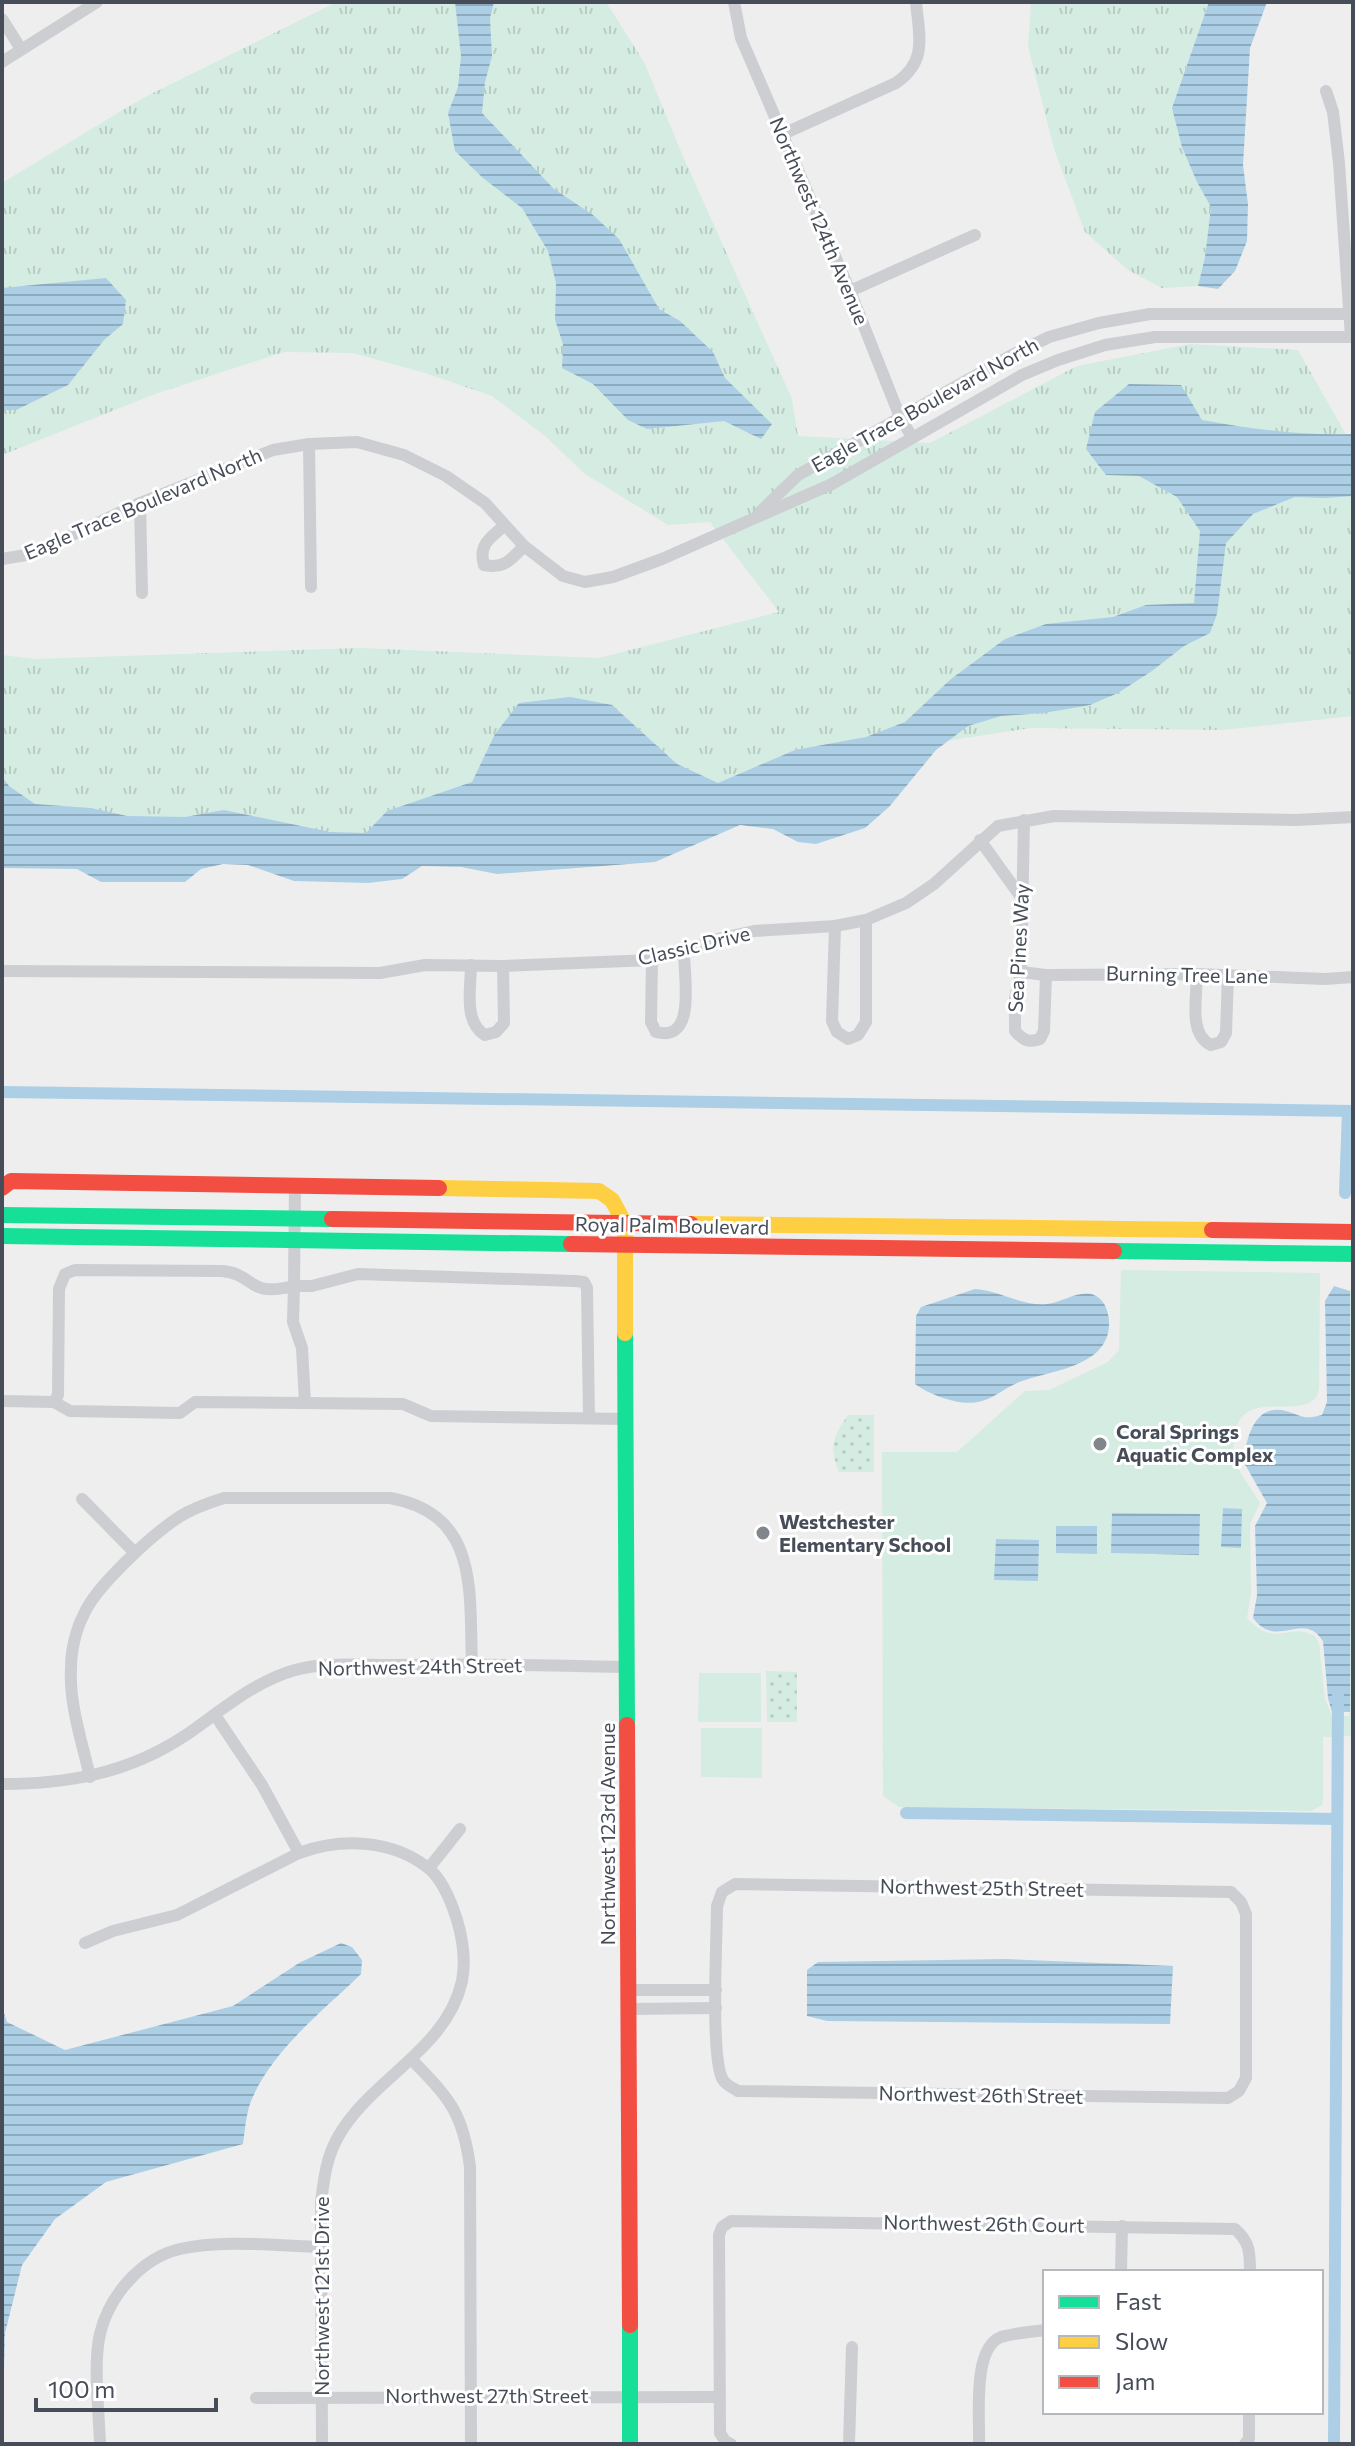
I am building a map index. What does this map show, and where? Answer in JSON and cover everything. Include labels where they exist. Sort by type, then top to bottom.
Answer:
[{"type":"street","points":[[2,62],[97,2]]},
{"type":"street","name":"Northwest 124th Avenue","points":[[734,2],[741,38],[850,291],[900,417],[912,437]]},
{"type":"street","points":[[783,134],[896,83],[911,72],[918,59],[916,2]]},
{"type":"street","points":[[2,19],[21,49]]},
{"type":"street","points":[[1326,91],[1333,112],[1339,163],[1352,337]]},
{"type":"street","points":[[1339,163],[1353,160]]},
{"type":"street","points":[[850,291],[975,235]]},
{"type":"street","name":"Eagle Trace Boulevard North","points":[[754,517],[798,475],[1049,337],[1099,323],[1150,314],[1352,314]]},
{"type":"street","name":"Eagle Trace Boulevard North","points":[[2,559],[32,554],[140,503],[273,450],[309,444],[357,442],[404,455],[446,476],[485,503],[524,546],[563,576],[585,582],[613,577],[650,563],[832,484],[1022,375],[1058,360],[1105,345],[1155,337],[1352,337]]},
{"type":"street","points":[[309,444],[311,587]]},
{"type":"street","points":[[140,503],[142,593]]},
{"type":"street","points":[[504,526],[485,542],[481,555],[484,565],[495,567],[508,564],[524,546]]},
{"type":"street","name":"Classic Drive","points":[[2,971],[380,973],[425,965],[503,966],[652,960],[717,939],[754,931],[835,926],[866,920],[906,903],[934,884],[998,826],[1024,820],[1054,816],[1296,820],[1353,817]]},
{"type":"street","name":"Sea Pines Way","points":[[1024,820],[1021,972],[1015,998],[1015,1031],[1023,1040],[1031,1042],[1040,1039],[1044,1031],[1046,975]]},
{"type":"street","points":[[980,840],[1023,900]]},
{"type":"street","points":[[835,926],[832,1021],[837,1032],[848,1039],[858,1035],[866,1022],[866,920]]},
{"type":"street","points":[[652,960],[651,1022],[656,1032],[667,1035],[678,1030],[685,1019],[684,952]]},
{"type":"street","points":[[471,965],[471,1019],[475,1029],[485,1035],[496,1032],[504,1023],[503,966]]},
{"type":"street","name":"Burning Tree Lane","points":[[1021,972],[1046,975],[1353,977]]},
{"type":"street","points":[[1197,974],[1196,1030],[1201,1041],[1211,1045],[1221,1042],[1226,1033],[1228,975]]},
{"type":"street","points":[[2,1188],[11,1181],[599,1191],[612,1197],[625,1224]]},
{"type":"street","points":[[295,1185],[293,1322],[302,1348],[305,1403]]},
{"type":"street","name":"Royal Palm Boulevard","points":[[2,1215],[1348,1232]]},
{"type":"street","name":"Northwest 123rd Avenue","points":[[625,1224],[630,2444]]},
{"type":"street","name":"Royal Palm Boulevard","points":[[2,1236],[1348,1254]]},
{"type":"street","points":[[54,1402],[58,1395],[59,1289],[61,1278],[69,1271],[222,1271],[237,1274],[267,1291],[312,1286],[358,1274],[584,1282],[588,1292],[589,1418]]},
{"type":"street","points":[[3,1401],[54,1402],[70,1411],[180,1413],[195,1402],[403,1404],[431,1416],[626,1419]]},
{"type":"street","points":[[90,1777],[72,1698],[74,1642],[84,1612],[135,1553],[178,1517],[224,1498],[390,1498],[411,1502],[440,1518],[463,1553],[469,1585],[472,1664]]},
{"type":"street","points":[[82,1499],[135,1553]]},
{"type":"street","name":"Northwest 24th Street","points":[[2,1784],[43,1784],[119,1769],[149,1757],[262,1683],[297,1669],[472,1664],[628,1667]]},
{"type":"street","points":[[215,1715],[262,1785],[299,1853]]},
{"type":"street","points":[[85,1943],[113,1931],[177,1915],[318,1846],[343,1842],[375,1844],[429,1868],[460,1829]]},
{"type":"street","name":"Northwest 121st Drive","points":[[322,2444],[321,2202],[325,2167],[339,2136],[364,2103],[411,2059],[440,2026],[454,2005],[462,1979],[464,1947],[458,1924],[451,1901],[429,1868]]},
{"type":"street","name":"Northwest 25th Street","points":[[716,1990],[717,1906],[722,1892],[735,1884],[1231,1892],[1241,1902],[1246,1914],[1246,2078],[1239,2091]]},
{"type":"street","points":[[628,1990],[716,1990],[716,2008],[628,2009]]},
{"type":"street","name":"Northwest 26th Street","points":[[716,2008],[717,2065],[724,2083],[738,2091],[1228,2098],[1239,2091]]},
{"type":"street","points":[[411,2059],[443,2091],[458,2114],[466,2138],[470,2167],[471,2444]]},
{"type":"street","name":"Northwest 26th Court","points":[[718,2397],[719,2235],[722,2227],[731,2221],[1235,2229],[1245,2238],[1250,2249],[1250,2270]]},
{"type":"street","points":[[1121,2270],[1122,2226]]},
{"type":"street","points":[[100,2444],[100,2336],[109,2307],[127,2282],[152,2262],[179,2249],[213,2245],[321,2247]]},
{"type":"street","points":[[979,2444],[981,2361],[987,2346],[1000,2338],[1043,2330]]},
{"type":"street","points":[[849,2444],[852,2347]]},
{"type":"street","points":[[718,2397],[720,2433],[728,2443]]},
{"type":"street","name":"Northwest 27th Street","points":[[256,2398],[718,2397]]},
{"type":"street","points":[[1245,2444],[1249,2439],[1249,2414]]},
{"type":"green space","points":[[337,2],[606,2],[644,62],[792,399],[798,436],[930,443],[1077,366],[1190,344],[1298,350],[1353,447],[1353,716],[1223,730],[1031,728],[919,745],[594,847],[2,844],[2,655],[35,659],[359,648],[599,658],[779,612],[710,522],[668,525],[585,474],[545,436],[492,396],[353,353],[284,352],[155,394],[2,455],[2,183],[141,99]]},
{"type":"green space","points":[[1031,2],[1209,2],[1172,108],[1197,182],[1211,207],[1198,286],[1162,288],[1128,270],[1085,232],[1054,149],[1028,46]]},
{"type":"green space","points":[[1121,1270],[1320,1273],[1319,1389],[1316,1398],[1298,1406],[1266,1407],[1246,1413],[1237,1425],[1232,1459],[1260,1503],[1250,1524],[1251,1594],[1247,1618],[1266,1632],[1297,1631],[1315,1636],[1319,1644],[1325,1699],[1332,1716],[1349,1716],[1350,1712],[1350,1291],[1353,1286],[1353,1736],[1323,1737],[1323,1800],[1322,1805],[1311,1811],[899,1807],[883,1796],[882,1452],[957,1452],[1025,1391],[1049,1390],[1108,1362],[1119,1350]]},
{"type":"green space","points":[[848,1415],[874,1415],[874,1472],[839,1472],[833,1448],[838,1430]]},
{"type":"green space","points":[[766,1671],[797,1672],[797,1722],[767,1722]]},
{"type":"green space","points":[[699,1673],[761,1673],[761,1722],[698,1722]]},
{"type":"green space","points":[[701,1728],[762,1728],[762,1778],[701,1777]]},
{"type":"water","points":[[455,2],[494,2],[490,18],[492,56],[485,82],[482,113],[554,189],[593,215],[619,239],[659,309],[680,321],[713,352],[725,378],[772,424],[761,439],[724,421],[647,429],[628,420],[593,384],[562,368],[563,344],[555,320],[556,283],[548,251],[522,208],[483,178],[455,151],[448,113],[458,87],[461,56]]},
{"type":"water","points":[[1209,2],[1267,2],[1250,48],[1243,165],[1248,204],[1247,241],[1235,271],[1218,289],[1198,286],[1211,207],[1182,147],[1172,108]]},
{"type":"water","points":[[106,278],[126,300],[123,324],[104,340],[68,385],[16,410],[2,410],[2,288]]},
{"type":"water","points":[[1129,384],[1181,385],[1202,420],[1277,431],[1353,434],[1353,496],[1295,497],[1253,514],[1226,543],[1217,614],[1210,633],[1184,646],[1118,693],[1090,705],[1001,716],[968,726],[936,750],[889,807],[865,828],[816,844],[798,842],[773,829],[740,825],[655,862],[497,874],[461,867],[422,866],[402,879],[368,883],[294,881],[248,865],[223,864],[201,869],[185,882],[101,882],[77,869],[2,868],[2,777],[9,786],[35,804],[91,808],[127,816],[185,817],[224,810],[330,832],[366,833],[387,811],[472,782],[495,734],[519,703],[570,697],[612,705],[677,764],[718,783],[795,750],[866,737],[905,722],[951,679],[1005,639],[1046,624],[1113,617],[1146,605],[1194,603],[1200,531],[1177,497],[1139,476],[1106,475],[1086,449],[1095,412]]},
{"type":"water","points":[[1334,1286],[1350,1291],[1350,1712],[1332,1712],[1323,1641],[1315,1632],[1298,1628],[1272,1631],[1253,1618],[1257,1595],[1255,1526],[1267,1503],[1243,1461],[1254,1424],[1266,1412],[1286,1411],[1307,1417],[1322,1415],[1327,1402],[1325,1301]]},
{"type":"water","points":[[975,1289],[1038,1304],[1083,1294],[1094,1295],[1106,1309],[1109,1320],[1107,1336],[1090,1358],[1076,1365],[1017,1383],[983,1401],[970,1403],[945,1399],[915,1384],[916,1316],[921,1307]]},
{"type":"water","points":[[1223,1508],[1242,1509],[1241,1548],[1221,1547]]},
{"type":"water","points":[[1112,1513],[1200,1514],[1199,1555],[1111,1553]]},
{"type":"water","points":[[1056,1526],[1097,1526],[1097,1554],[1056,1553]]},
{"type":"water","points":[[996,1539],[1039,1540],[1038,1581],[994,1580]]},
{"type":"water","points":[[341,1943],[352,1947],[362,1960],[361,1974],[285,2048],[260,2082],[251,2101],[243,2144],[106,2182],[55,2219],[22,2265],[5,2333],[2,2444],[2,2007],[7,2022],[65,2050],[233,2006],[299,1963]]},
{"type":"water","points":[[1005,1959],[1173,1966],[1170,2024],[827,2021],[807,2016],[807,1970],[818,1962]]},
{"type":"waterway","points":[[2,1092],[1353,1111]]},
{"type":"waterway","points":[[1345,1193],[1348,1111]]},
{"type":"waterway","points":[[1334,2444],[1338,1695]]},
{"type":"waterway","points":[[906,1813],[1337,1819]]},
{"type":"traffic: fast","points":[[2,1215],[332,1219]]},
{"type":"traffic: fast","points":[[2,1236],[571,1244]]},
{"type":"traffic: fast","points":[[1114,1251],[1353,1254]]},
{"type":"traffic: fast","points":[[625,1333],[627,1725]]},
{"type":"traffic: fast","points":[[630,2325],[630,2444]]},
{"type":"traffic: slow","points":[[439,1188],[599,1191],[612,1200],[625,1224],[625,1333]]},
{"type":"traffic: slow","points":[[691,1224],[1212,1230]]},
{"type":"traffic: jam","points":[[2,1188],[11,1181],[439,1188]]},
{"type":"traffic: jam","points":[[332,1219],[691,1224]]},
{"type":"traffic: jam","points":[[1212,1230],[1353,1232]]},
{"type":"traffic: jam","points":[[571,1244],[1114,1251]]},
{"type":"traffic: jam","points":[[627,1725],[630,2325]]},
{"type":"place","name":"Coral Springs Aquatic Complex","points":[[1100,1444]]},
{"type":"place","name":"Westchester Elementary School","points":[[763,1533]]}]
